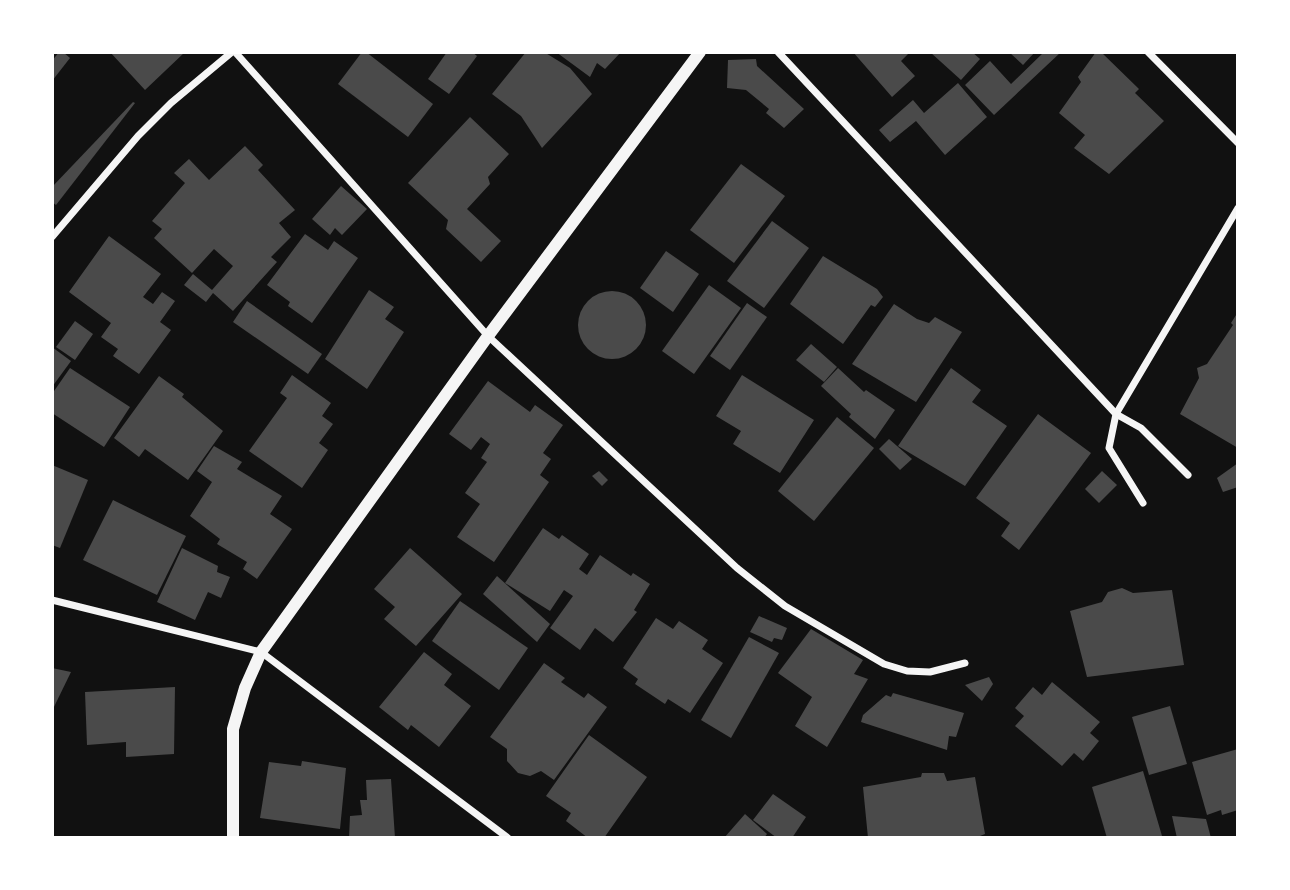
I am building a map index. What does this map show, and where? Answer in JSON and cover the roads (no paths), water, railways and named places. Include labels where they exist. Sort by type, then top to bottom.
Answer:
[{"type":"street","points":[[52,237],[138,136],[171,103],[233,52],[488,337],[737,568],[785,606],[884,664],[906,671],[930,673],[965,663]]},
{"type":"street","points":[[233,838],[233,729],[245,688],[261,652],[488,337],[700,52]]},
{"type":"street","points":[[778,52],[1116,414],[1141,428],[1188,475]]},
{"type":"street","points":[[1148,52],[1237,143]]},
{"type":"street","points":[[1143,503],[1109,448],[1116,414],[1237,208]]},
{"type":"street","points":[[52,600],[261,652],[508,838]]}]
